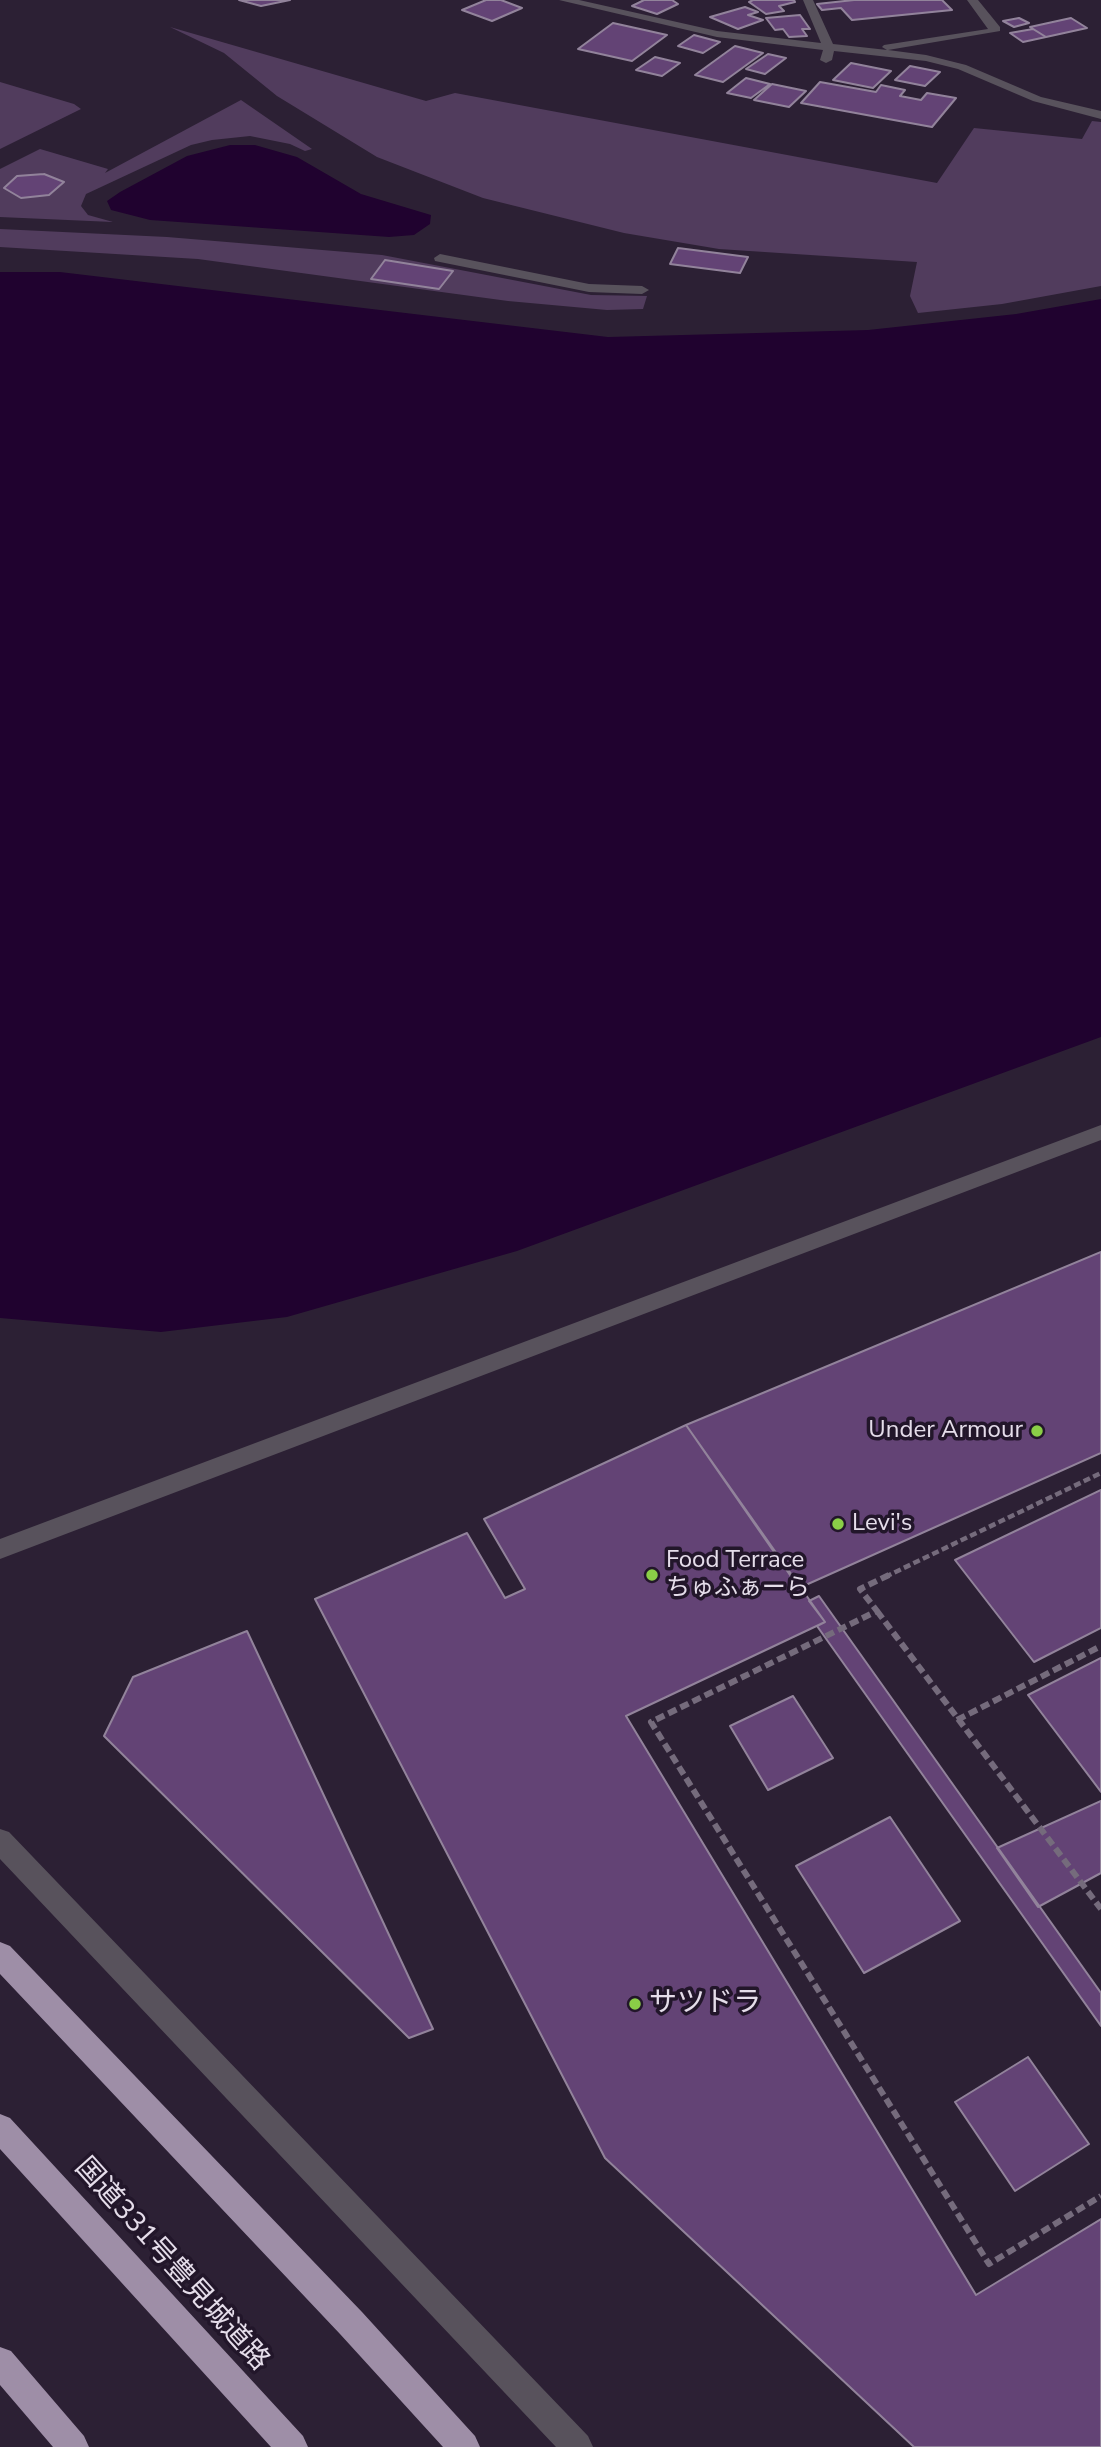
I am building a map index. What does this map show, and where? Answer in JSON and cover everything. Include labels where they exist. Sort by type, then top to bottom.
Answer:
[{"type":"highway","points":[[0,1955],[351,2323],[464,2447]]},
{"type":"highway","name":"国道331号豊見城道路","points":[[0,2128],[292,2447]]},
{"type":"highway","points":[[0,2362],[73,2447]]},
{"type":"street","points":[[564,0],[717,34],[926,58],[962,67],[1037,99],[1101,115]]},
{"type":"street","points":[[597,9],[615,0]]},
{"type":"street","points":[[808,0],[829,48],[825,62]]},
{"type":"street","points":[[866,51],[991,32],[996,29],[972,0]]},
{"type":"street","points":[[440,258],[589,288],[642,290]]},
{"type":"street","points":[[0,1549],[1101,1132]]},
{"type":"street","points":[[0,1841],[577,2447]]},
{"type":"path","points":[[1101,1473],[860,1590],[1101,1909]]},
{"type":"path","points":[[877,1611],[651,1721],[989,2264],[1101,2196]]},
{"type":"path","points":[[957,1720],[1101,1646]]},
{"type":"shaded area","points":[[170,27],[426,101],[455,93],[937,183],[974,128],[1082,139],[1092,121],[1101,122],[1101,286],[1002,304],[918,313],[910,296],[917,262],[719,249],[624,233],[483,198],[377,157],[277,96],[224,53]]},
{"type":"shaded area","points":[[0,82],[74,104],[81,109],[0,149]]},
{"type":"shaded area","points":[[241,100],[312,149],[305,151],[290,144],[250,136],[212,140],[191,145],[86,194],[81,206],[88,215],[113,222],[0,217],[0,169],[40,149],[108,169],[105,173]]},
{"type":"shaded area","points":[[230,145],[255,145],[297,157],[361,194],[431,215],[430,224],[414,235],[389,237],[150,220],[111,210],[107,201],[120,192],[187,156]]},
{"type":"shaded area","points":[[0,229],[167,237],[382,255],[591,295],[647,296],[643,309],[607,310],[508,301],[198,259],[0,247]]},
{"type":"shaded area","points":[[0,272],[60,272],[608,337],[868,330],[1016,314],[1101,299],[1101,1037],[517,1251],[287,1317],[161,1332],[0,1318]]},
{"type":"building","points":[[239,0],[290,0],[261,6]]},
{"type":"building","points":[[486,0],[501,0],[522,8],[492,21],[462,10]]},
{"type":"building","points":[[644,0],[672,0],[678,4],[657,14],[632,6]]},
{"type":"building","points":[[854,0],[942,0],[952,10],[852,20],[841,8],[822,10],[817,4]]},
{"type":"building","points":[[749,2],[795,2],[779,6],[784,11],[766,14]]},
{"type":"building","points":[[745,7],[758,12],[748,15],[763,20],[738,29],[710,17]]},
{"type":"building","points":[[800,15],[810,29],[802,29],[807,36],[789,37],[783,29],[775,30],[766,18]]},
{"type":"building","points":[[1019,18],[1029,23],[1014,27],[1003,21]]},
{"type":"building","points":[[1071,18],[1087,28],[1046,37],[1030,27]]},
{"type":"building","points":[[613,23],[667,35],[632,61],[578,49]]},
{"type":"building","points":[[1033,29],[1046,37],[1023,42],[1010,33]]},
{"type":"building","points":[[694,35],[720,42],[703,53],[678,46]]},
{"type":"building","points":[[735,46],[763,53],[723,82],[695,75]]},
{"type":"building","points":[[768,54],[786,58],[765,74],[746,69]]},
{"type":"building","points":[[655,57],[680,63],[662,76],[636,70]]},
{"type":"building","points":[[851,63],[891,71],[873,88],[833,80]]},
{"type":"building","points":[[910,66],[940,72],[925,86],[895,80]]},
{"type":"building","points":[[746,78],[770,84],[751,98],[727,93]]},
{"type":"building","points":[[820,82],[876,92],[881,85],[905,90],[900,96],[921,100],[927,93],[956,98],[932,127],[801,103]]},
{"type":"building","points":[[772,84],[806,91],[789,107],[754,100]]},
{"type":"building","points":[[44,174],[64,182],[49,195],[21,198],[4,188],[17,176]]},
{"type":"building","points":[[678,248],[748,257],[740,273],[670,264]]},
{"type":"building","points":[[385,260],[453,271],[439,289],[371,279]]},
{"type":"building","points":[[1101,1252],[1101,1453],[799,1588],[686,1425]]},
{"type":"building","points":[[686,1425],[825,1622],[626,1716],[976,2295],[1101,2219],[1101,2447],[914,2447],[605,2158],[315,1599],[467,1533],[505,1598],[525,1589],[484,1519]]},
{"type":"building","points":[[1101,1490],[1101,1628],[1034,1662],[955,1560]]},
{"type":"building","points":[[819,1596],[1101,1993],[1101,2026],[817,1626],[825,1622],[809,1601]]},
{"type":"building","points":[[247,1631],[433,2029],[409,2038],[104,1736],[133,1677]]},
{"type":"building","points":[[1101,1658],[1101,1792],[1028,1695]]},
{"type":"building","points":[[793,1696],[833,1758],[768,1790],[730,1726]]},
{"type":"building","points":[[1101,1801],[1101,1873],[1038,1907],[997,1848]]},
{"type":"building","points":[[890,1817],[960,1921],[864,1973],[796,1866]]},
{"type":"building","points":[[1028,2057],[1089,2144],[1015,2191],[955,2102]]},
{"type":"place","name":"Under Armour","points":[[1037,1431]]},
{"type":"place","name":"Levi's","points":[[838,1524]]},
{"type":"place","name":"Food Terrace ちゅふぁーら","points":[[652,1575]]},
{"type":"place","name":"サツドラ","points":[[635,2004]]}]
